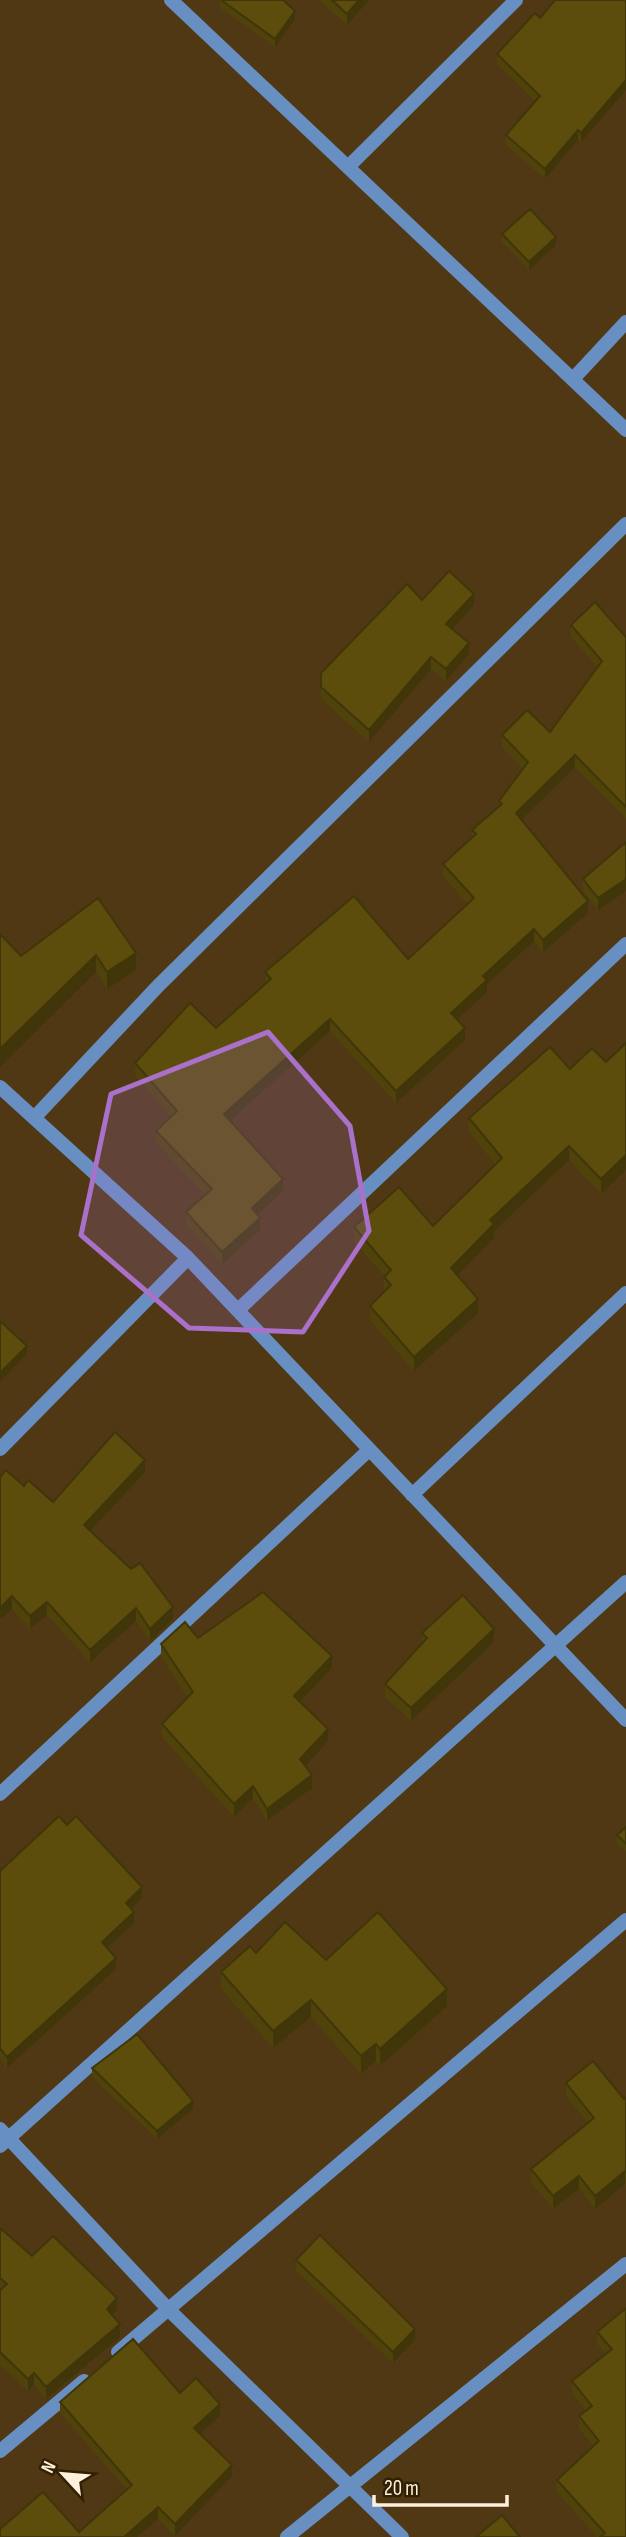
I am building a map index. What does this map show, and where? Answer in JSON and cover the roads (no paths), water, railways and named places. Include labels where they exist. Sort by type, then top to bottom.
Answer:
[{"type":"street","points":[[171,0],[626,430]]},
{"type":"street","points":[[348,167],[516,0]]},
{"type":"street","points":[[573,379],[626,322]]},
{"type":"street","points":[[34,1118],[168,976],[626,524]]},
{"type":"street","points":[[238,1310],[626,944]]},
{"type":"street","points":[[0,1087],[188,1258],[626,1720]]},
{"type":"street","points":[[0,1449],[188,1258]]},
{"type":"street","points":[[412,1495],[626,1293]]},
{"type":"street","points":[[0,1794],[369,1450]]},
{"type":"street","points":[[402,2537],[169,2310],[3,2138],[626,1582]]},
{"type":"street","points":[[0,2451],[626,1920]]},
{"type":"street","points":[[286,2537],[626,2264]]}]
